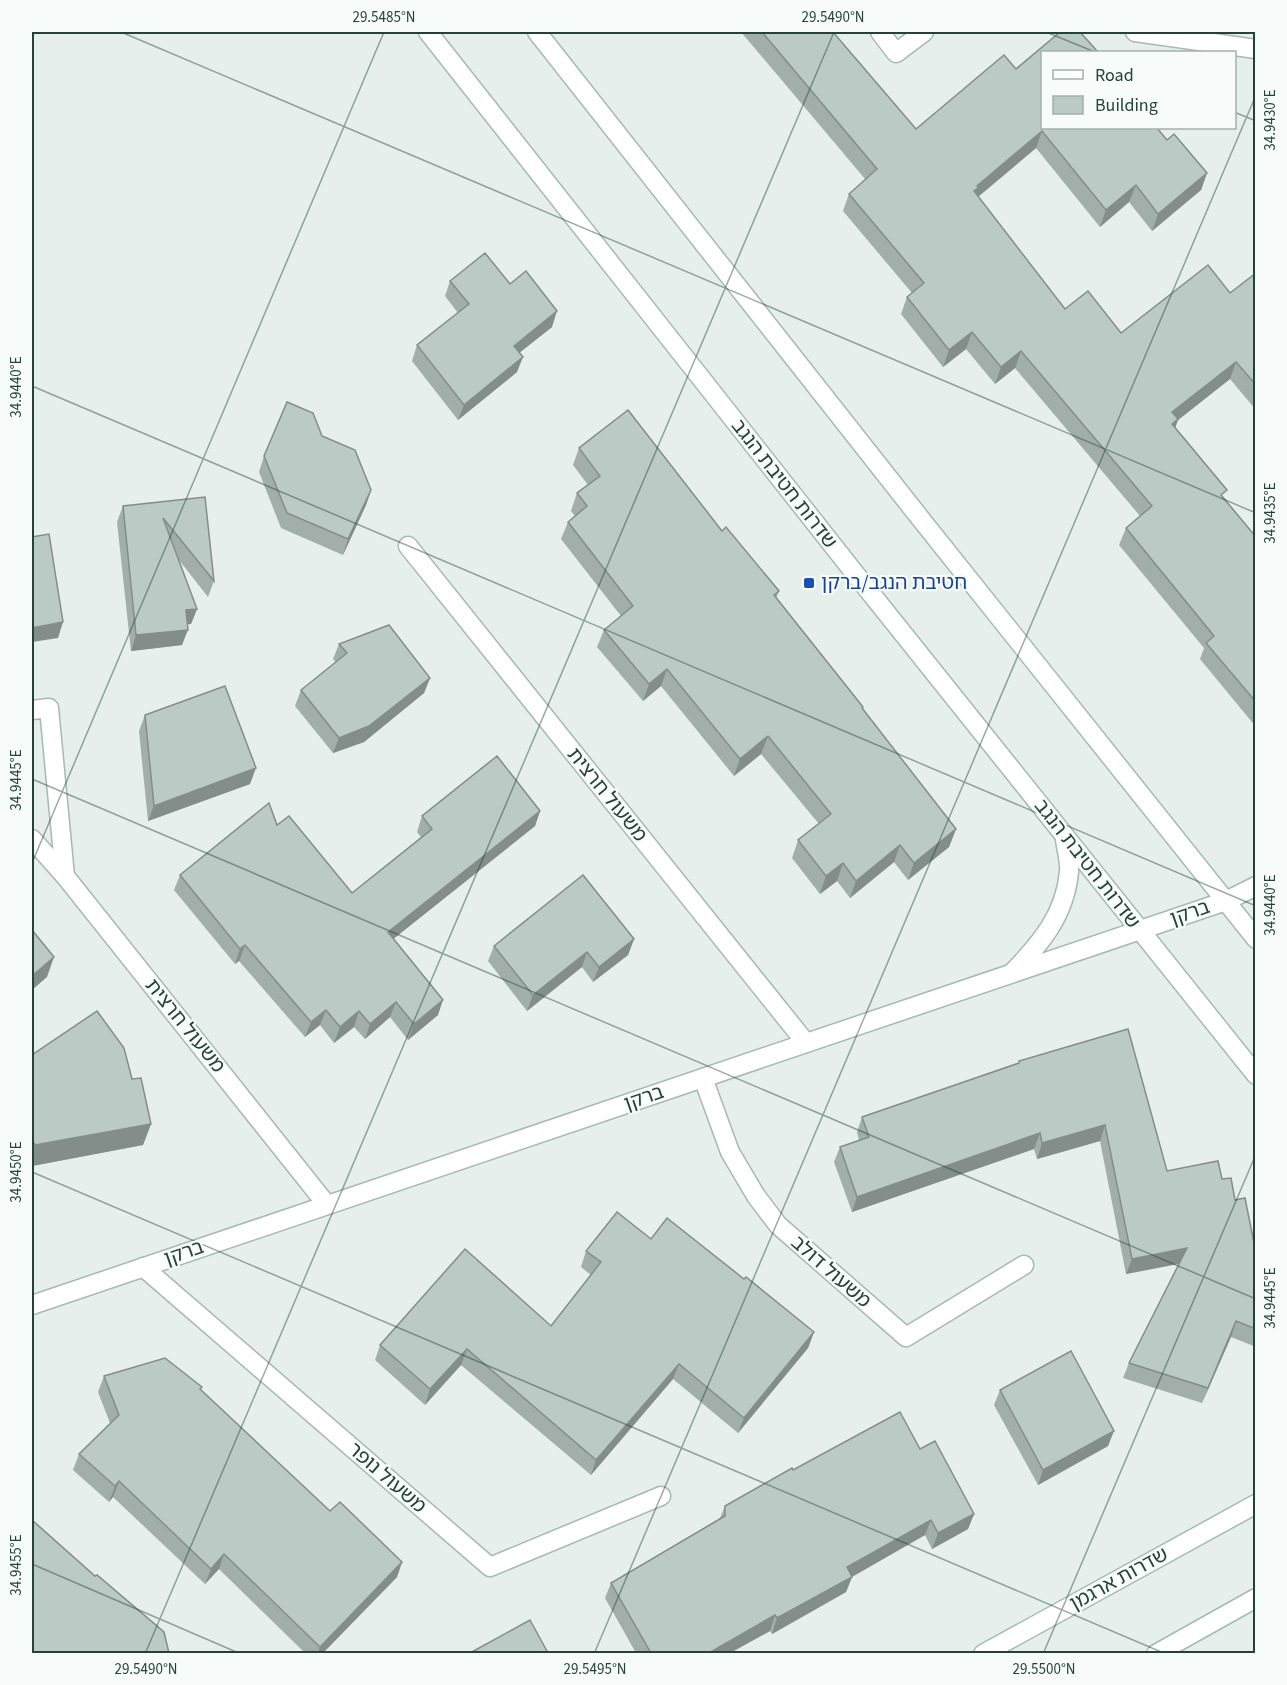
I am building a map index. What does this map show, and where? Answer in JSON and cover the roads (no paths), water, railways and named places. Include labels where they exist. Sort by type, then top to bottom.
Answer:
[{"type":"street","name":"שדרות חטיבת הנגב","points":[[428,32],[1256,1075]]},
{"type":"street","points":[[537,32],[891,482],[1256,939]]},
{"type":"street","points":[[880,32],[896,53],[924,32]]},
{"type":"street","points":[[1135,32],[1256,49]]},
{"type":"street","name":"משעול חרצית","points":[[408,546],[806,1043]]},
{"type":"street","points":[[32,710],[49,708],[66,876]]},
{"type":"street","points":[[1012,973],[1052,927],[1065,895],[1069,869],[1065,837]]},
{"type":"street","name":"משעול חרצית","points":[[32,839],[66,876],[327,1205]]},
{"type":"street","name":"ברקן","points":[[32,1305],[1226,901],[1256,886]]},
{"type":"street","name":"משעול דולב","points":[[703,1078],[730,1152],[756,1196],[778,1225],[906,1337],[1024,1265]]},
{"type":"street","name":"משעול נופר","points":[[143,1267],[490,1567],[661,1496]]},
{"type":"street","name":"שדרות ארגמן","points":[[983,1653],[1256,1504]]},
{"type":"street","points":[[1156,1653],[1256,1598]]},
{"type":"place","name":"חטיבת הנגב/ברקן","points":[[809,583]]}]
